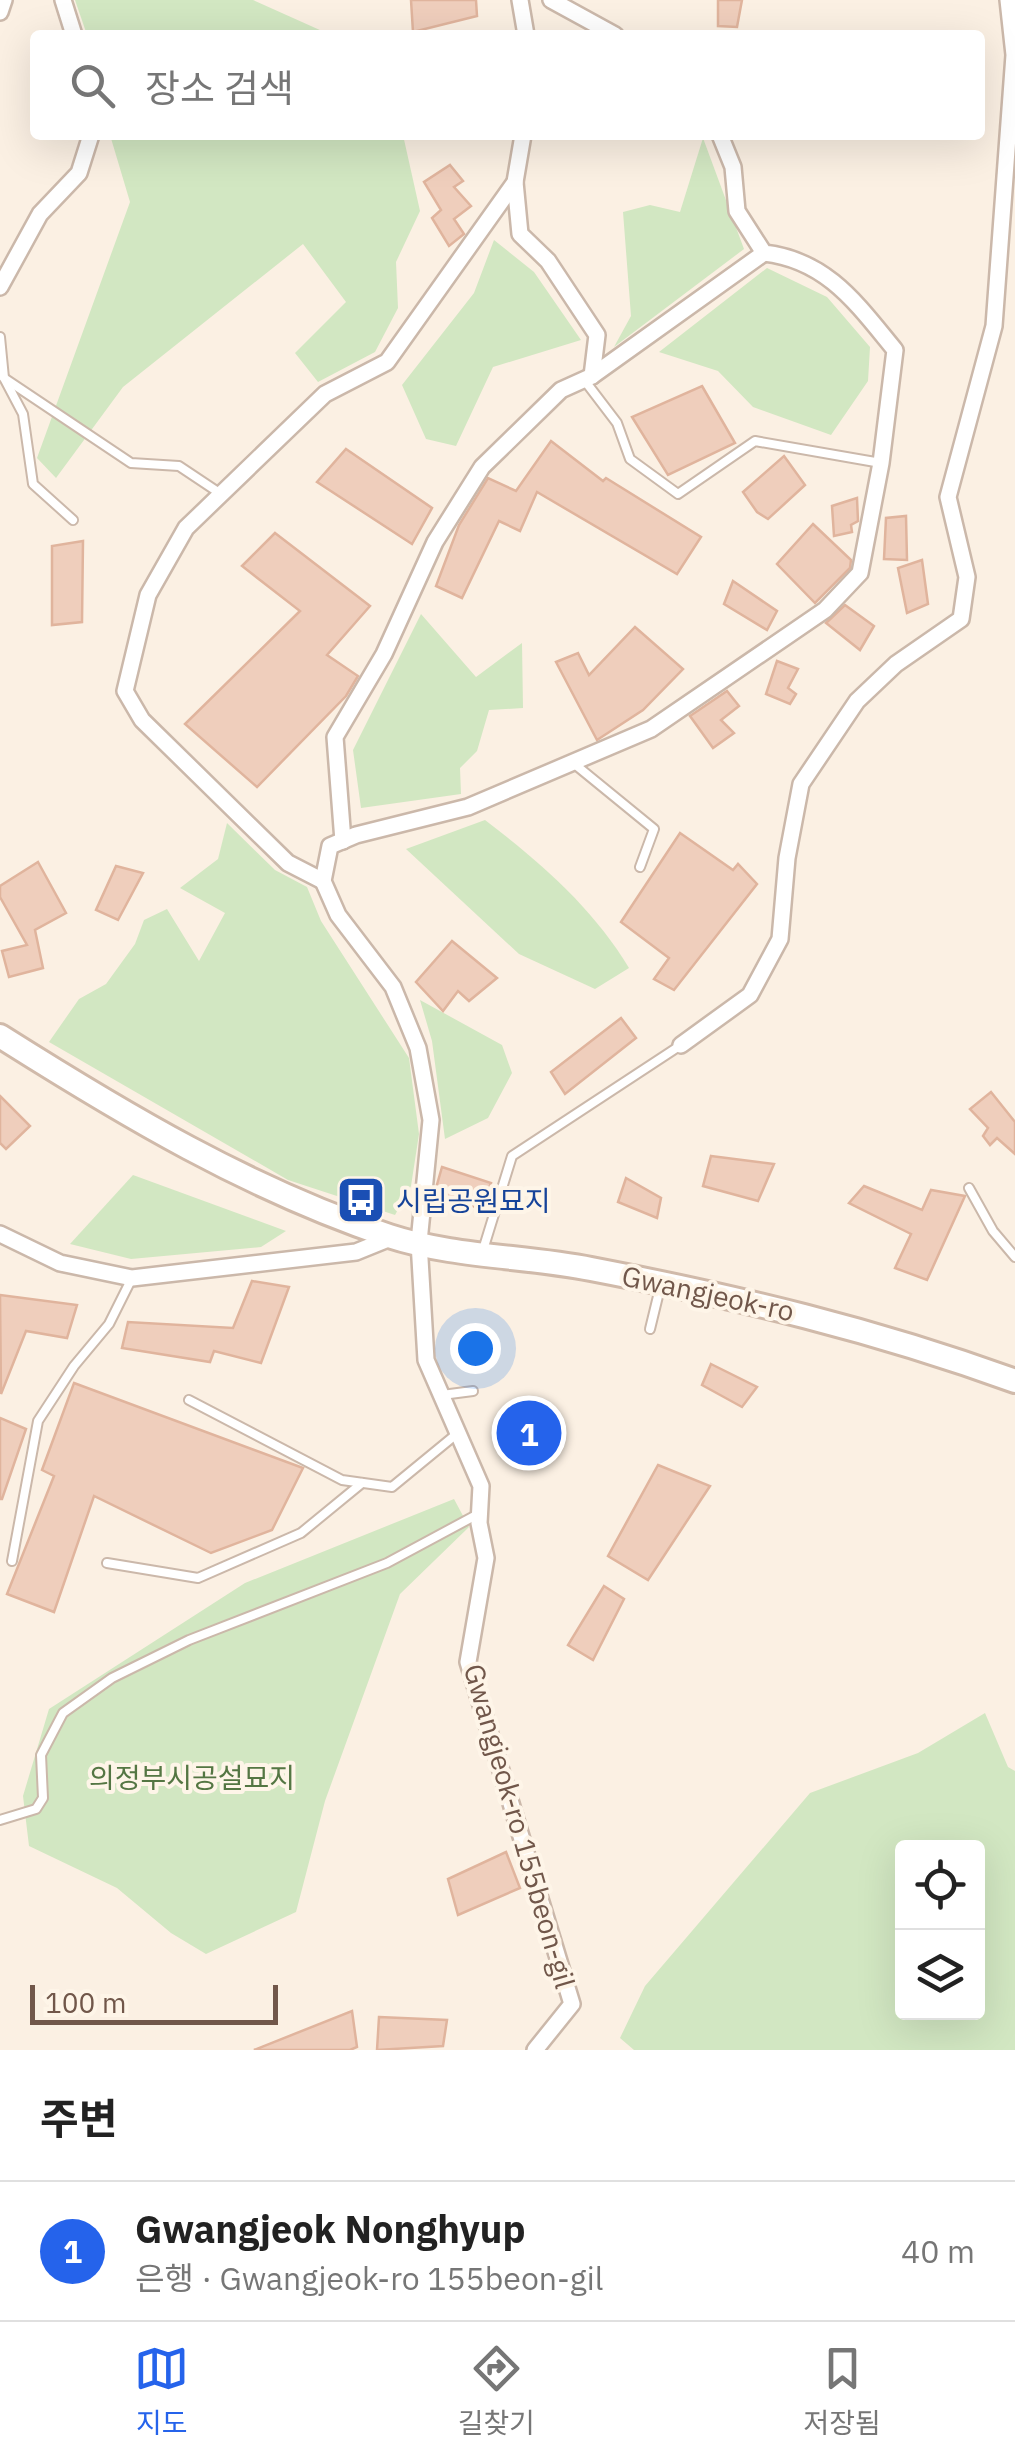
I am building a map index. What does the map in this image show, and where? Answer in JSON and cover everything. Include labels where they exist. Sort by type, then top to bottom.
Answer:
[{"type":"main road","name":"Gwangjeok-ro","points":[[0,1036],[120,1112],[221,1168],[392,1237],[662,1283],[831,1320],[1015,1381]]},
{"type":"street","points":[[0,12],[4,0]]},
{"type":"street","points":[[63,0],[72,30]]},
{"type":"street","points":[[520,0],[525,30]]},
{"type":"street","points":[[551,0],[606,30]]},
{"type":"street","points":[[681,1045],[750,994],[780,939],[787,858],[801,784],[857,702],[896,664],[961,619],[967,577],[948,498],[994,326],[1014,55],[1008,0]]},
{"type":"street","points":[[0,287],[40,214],[79,173],[89,140]]},
{"type":"street","points":[[520,234],[515,182],[521,140]]},
{"type":"street","points":[[722,140],[732,167],[737,211],[764,252]]},
{"type":"street","points":[[343,841],[334,737],[384,654],[435,542],[482,467],[561,390],[589,379],[764,252],[794,256],[846,290],[895,350],[882,463],[860,573],[825,610],[651,729],[468,807],[330,846],[323,880],[288,862],[142,720],[125,691],[148,595],[186,528],[325,394],[387,362],[515,182]]},
{"type":"street","points":[[491,216],[520,234],[548,261],[597,335],[589,379]]},
{"type":"street","points":[[997,295],[1015,294]]},
{"type":"street","name":"Gwangjeok-ro 155beon-gil","points":[[323,880],[338,915],[393,987],[418,1048],[431,1120],[418,1242],[426,1360],[481,1486],[486,1558],[468,1662],[572,2004],[535,2050]]},
{"type":"street","points":[[0,1234],[60,1263],[132,1278],[356,1252],[392,1237]]},
{"type":"lane","points":[[0,337],[4,378],[22,414],[33,484],[73,520]]},
{"type":"lane","points":[[4,378],[131,463],[180,466],[221,494]]},
{"type":"lane","points":[[589,379],[618,423],[630,458],[678,494],[755,441],[882,463]]},
{"type":"lane","points":[[572,762],[654,829],[640,866]]},
{"type":"lane","points":[[482,1252],[512,1156],[681,1045]]},
{"type":"lane","points":[[969,1188],[993,1231],[1015,1257]]},
{"type":"lane","points":[[12,1561],[38,1421],[74,1366],[109,1324],[132,1278]]},
{"type":"lane","points":[[650,1329],[662,1283]]},
{"type":"lane","points":[[442,1395],[474,1391]]},
{"type":"lane","points":[[188,1400],[342,1480],[392,1487],[459,1432]]},
{"type":"lane","points":[[107,1563],[198,1578],[301,1533],[362,1483]]},
{"type":"lane","points":[[0,1820],[36,1809],[43,1798],[41,1755],[63,1713],[112,1678],[189,1640],[388,1563],[480,1512]]},
{"type":"green space","points":[[75,0],[253,0],[320,30],[85,30]]},
{"type":"green space","points":[[111,140],[404,140],[420,211],[396,262],[398,308],[375,352],[318,382],[295,353],[346,302],[303,244],[123,387],[56,478],[37,458],[130,202]]},
{"type":"green space","points":[[704,140],[744,249],[614,347],[631,316],[623,212],[650,205],[680,212]]},
{"type":"green space","points":[[494,240],[534,272],[581,340],[493,367],[456,446],[426,439],[402,385],[474,293]]},
{"type":"green space","points":[[767,268],[827,297],[870,347],[868,381],[831,435],[753,407],[718,371],[659,352]]},
{"type":"green space","points":[[421,614],[476,677],[522,643],[523,708],[489,710],[477,751],[460,768],[461,794],[361,808],[353,750]]},
{"type":"green space","points":[[485,820],[564,887],[599,925],[629,968],[595,989],[519,954],[406,849]]},
{"type":"green space","points":[[227,823],[275,870],[307,887],[321,921],[409,1058],[419,1134],[411,1186],[395,1215],[288,1180],[49,1042],[79,999],[106,984],[135,944],[144,920],[167,909],[199,961],[225,913],[180,888],[218,859]]},
{"type":"green space","points":[[420,1000],[502,1045],[512,1073],[488,1118],[445,1139],[432,1041]]},
{"type":"green space","points":[[133,1175],[286,1231],[261,1247],[131,1259],[70,1244]]},
{"type":"green space","name":"의정부시공설묘지","points":[[454,1499],[469,1527],[400,1594],[325,1801],[296,1912],[206,1954],[171,1933],[117,1888],[29,1846],[23,1796],[49,1709],[245,1583]]},
{"type":"green space","points":[[985,1713],[1008,1767],[1015,1771],[1015,2050],[634,2050],[620,2038],[645,1986],[810,1793],[918,1753]]},
{"type":"building","points":[[411,0],[476,0],[477,16],[413,30]]},
{"type":"building","points":[[718,0],[742,0],[737,27],[718,26]]},
{"type":"building","points":[[450,165],[463,181],[454,187],[471,206],[454,219],[464,234],[449,246],[432,218],[441,210],[424,182]]},
{"type":"building","points":[[702,386],[735,443],[668,475],[632,417]]},
{"type":"building","points":[[551,441],[603,481],[606,478],[701,537],[677,574],[537,492],[520,531],[499,521],[462,598],[436,586],[459,525],[488,478],[516,491]]},
{"type":"building","points":[[346,449],[432,508],[412,544],[317,482]]},
{"type":"building","points":[[784,456],[805,485],[768,519],[757,512],[743,492]]},
{"type":"building","points":[[857,498],[858,521],[851,525],[852,532],[834,536],[832,506]]},
{"type":"building","points":[[906,516],[907,560],[884,559],[886,518]]},
{"type":"building","points":[[813,524],[851,560],[850,568],[815,603],[777,564]]},
{"type":"building","points":[[275,533],[370,606],[327,655],[358,676],[346,696],[257,787],[185,724],[300,611],[242,566]]},
{"type":"building","points":[[83,541],[82,622],[52,625],[52,546]]},
{"type":"building","points":[[922,560],[928,604],[907,613],[898,568]]},
{"type":"building","points":[[733,581],[777,611],[767,630],[724,604]]},
{"type":"building","points":[[845,605],[874,626],[860,650],[826,623]]},
{"type":"building","points":[[635,627],[683,669],[643,710],[597,740],[556,662],[578,653],[589,675]]},
{"type":"building","points":[[777,661],[798,669],[788,688],[796,694],[790,704],[766,694]]},
{"type":"building","points":[[727,691],[739,706],[721,720],[734,733],[713,748],[690,716]]},
{"type":"building","points":[[680,833],[733,870],[738,864],[757,884],[674,990],[654,979],[669,958],[621,922]]},
{"type":"building","points":[[38,862],[66,913],[35,930],[43,968],[9,977],[2,951],[27,945],[0,897],[0,886]]},
{"type":"building","points":[[116,866],[143,873],[118,920],[96,910]]},
{"type":"building","points":[[452,941],[497,978],[469,1001],[458,991],[443,1011],[416,982]]},
{"type":"building","points":[[621,1018],[636,1038],[565,1094],[551,1072]]},
{"type":"building","points":[[991,1092],[1015,1122],[1015,1154],[997,1138],[990,1145],[983,1136],[988,1128],[970,1109]]},
{"type":"building","points":[[0,1096],[30,1126],[6,1149],[0,1143]]},
{"type":"building","points":[[711,1156],[774,1164],[758,1201],[703,1186]]},
{"type":"building","points":[[442,1167],[491,1183],[482,1209],[442,1197],[436,1188]]},
{"type":"building","points":[[626,1178],[661,1198],[657,1218],[618,1202]]},
{"type":"building","points":[[864,1186],[922,1210],[931,1190],[965,1196],[927,1280],[895,1268],[911,1234],[849,1203]]},
{"type":"building","points":[[252,1281],[289,1287],[261,1363],[214,1351],[210,1362],[122,1348],[128,1322],[233,1328]]},
{"type":"building","points":[[0,1295],[77,1305],[67,1338],[26,1331],[1,1394]]},
{"type":"building","points":[[711,1364],[757,1387],[742,1407],[702,1385]]},
{"type":"building","points":[[74,1383],[303,1468],[272,1530],[211,1553],[94,1496],[54,1612],[7,1594],[54,1476],[42,1470]]},
{"type":"building","points":[[0,1418],[26,1429],[2,1499],[0,1499]]},
{"type":"building","points":[[658,1465],[710,1486],[648,1580],[608,1556]]},
{"type":"building","points":[[604,1586],[624,1599],[593,1660],[568,1645]]},
{"type":"building","points":[[506,1852],[520,1888],[458,1915],[448,1879]]},
{"type":"building","points":[[352,2011],[357,2047],[350,2050],[254,2050]]},
{"type":"building","points":[[379,2017],[447,2020],[443,2046],[377,2050]]},
{"type":"place","name":"시립공원묘지","points":[[361,1200]]},
{"type":"place","name":"Gwangjeok Nonghyup","points":[[529,1433]]}]
